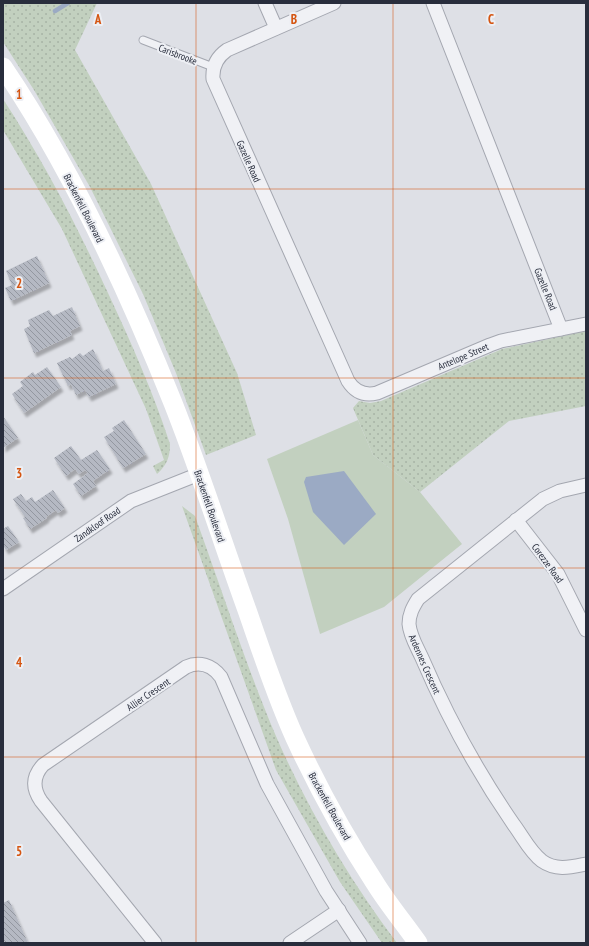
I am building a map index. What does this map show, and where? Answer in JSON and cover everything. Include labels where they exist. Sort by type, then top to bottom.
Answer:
[{"type":"street","points":[[265,3],[276,28]]},
{"type":"street","points":[[214,67],[221,54],[227,50],[334,3]]},
{"type":"street","name":"Gazelle Road","points":[[433,3],[561,329]]},
{"type":"street","name":"Brackenfell Boulevard","points":[[3,67],[20,92],[48,141],[101,240],[142,328],[173,403],[199,474],[261,653],[295,737],[314,778],[376,885],[418,943]]},
{"type":"street","name":"Gazelle Road","points":[[214,67],[214,84],[348,381]]},
{"type":"street","name":"Antelope Street","points":[[348,381],[353,389],[359,392],[371,394],[378,393],[501,341],[586,324]]},
{"type":"street","name":"Zandkloof Road","points":[[3,589],[131,501],[199,474]]},
{"type":"street","name":"Ardennes Crescent","points":[[586,485],[560,491],[551,495],[539,502],[516,520],[418,599],[410,613],[409,624],[410,631],[434,686],[484,780],[530,847],[543,861],[555,867],[586,864]]},
{"type":"street","name":"Corezze Road","points":[[516,520],[558,574],[586,630]]},
{"type":"street","name":"Allier Crescent","points":[[155,943],[41,801],[34,788],[36,775],[43,765],[191,665],[202,664],[218,672],[221,677],[267,784],[326,890],[360,943]]},
{"type":"street","points":[[290,943],[339,910]]},
{"type":"lane","name":"Carisbrooke","points":[[143,40],[214,67]]},
{"type":"green space","points":[[3,3],[97,3],[75,50],[151,184],[237,373],[256,435],[206,455],[176,373],[143,294],[90,187],[34,90],[3,42]]},
{"type":"green space","points":[[3,99],[46,170],[72,218],[141,367],[170,444],[167,460],[157,474],[153,466],[164,460],[146,409],[62,229],[3,130]]},
{"type":"green space","points":[[586,331],[586,406],[509,421],[420,492],[373,455],[353,408],[359,401],[370,403],[381,401],[502,349]]},
{"type":"green space","points":[[358,420],[373,455],[420,492],[462,544],[384,607],[320,634],[288,519],[267,459]]},
{"type":"green space","points":[[182,506],[195,516],[264,707],[306,800],[358,888],[397,943],[382,943],[340,882],[276,770]]},
{"type":"water","points":[[344,471],[376,514],[344,545],[313,512],[304,482],[306,477]]},
{"type":"building","points":[[37,256],[49,283],[11,301],[5,288],[12,285],[6,271]]},
{"type":"building","points":[[72,307],[80,326],[70,331],[72,335],[34,353],[24,329],[30,326],[28,320],[49,310],[53,316]]},
{"type":"building","points":[[93,349],[103,371],[109,368],[116,384],[89,397],[85,390],[76,395],[71,384],[68,386],[57,363],[70,357],[72,359],[80,353],[83,356]]},
{"type":"building","points":[[47,367],[61,387],[24,413],[12,394],[23,386],[20,382],[33,372],[35,375]]},
{"type":"building","points":[[3,416],[18,438],[3,448]]},
{"type":"building","points":[[124,420],[146,454],[123,468],[104,437],[114,431],[112,428]]},
{"type":"building","points":[[71,446],[81,460],[97,450],[110,469],[93,481],[96,486],[81,496],[73,484],[88,473],[85,470],[79,474],[75,469],[66,476],[54,458]]},
{"type":"building","points":[[53,490],[65,508],[58,513],[56,510],[30,529],[23,518],[25,517],[13,499],[21,494],[26,501],[32,497],[35,502]]},
{"type":"building","points":[[8,526],[19,542],[6,550],[3,545],[3,529]]},
{"type":"building","points":[[9,900],[28,943],[3,943],[3,903]]},
{"type":"waterway","points":[[55,11],[68,3]]}]
